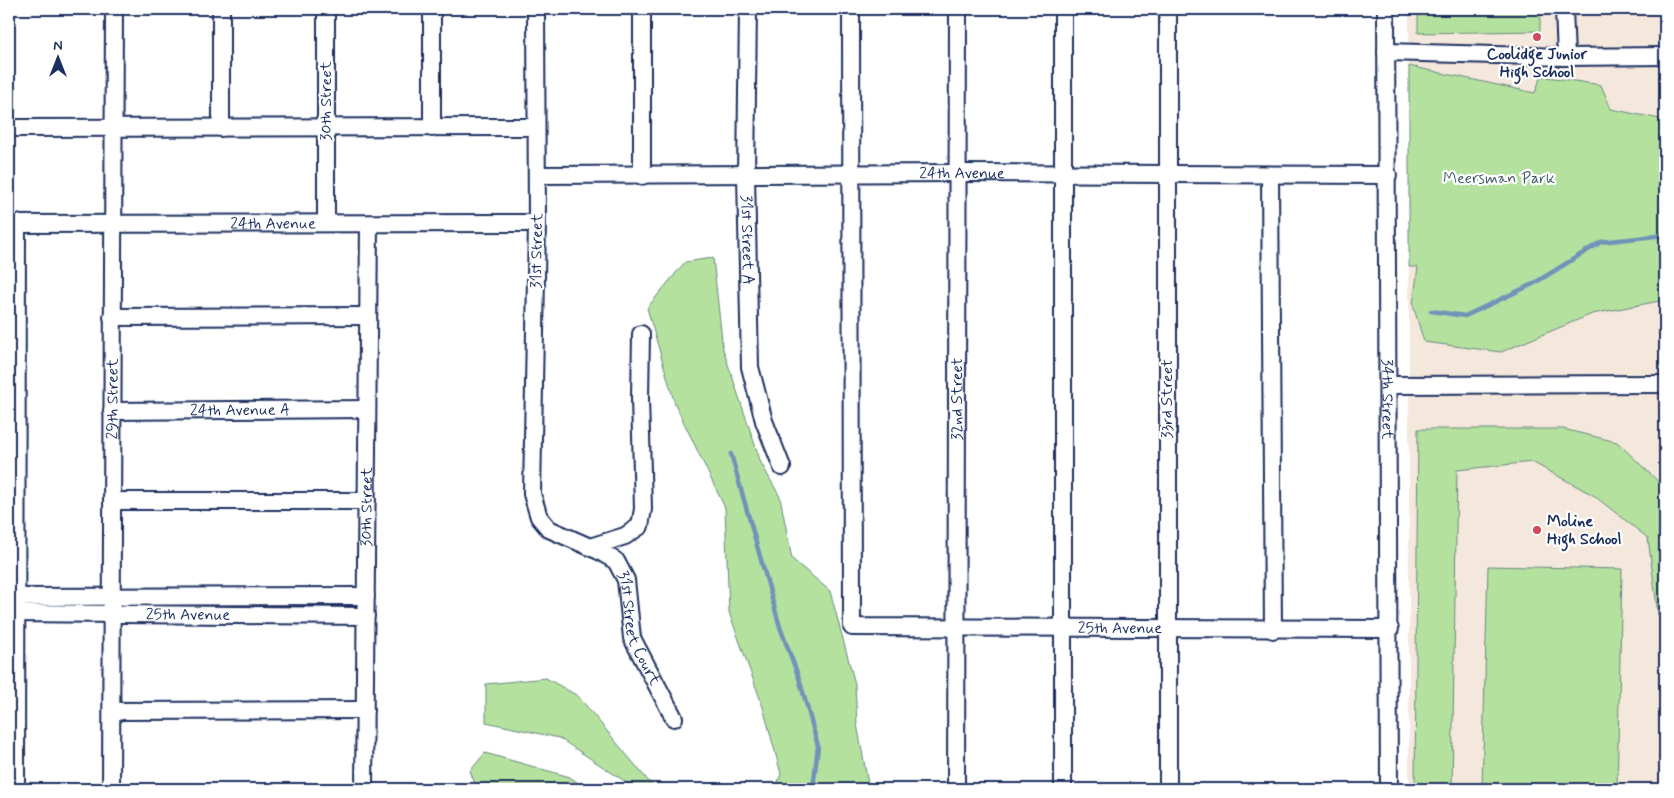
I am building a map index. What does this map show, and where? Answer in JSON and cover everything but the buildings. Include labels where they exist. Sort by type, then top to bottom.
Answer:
[{"type":"street","name":"29th Street","points":[[111,789],[114,9]]},
{"type":"street","points":[[221,9],[221,128]]},
{"type":"street","name":"30th Street","points":[[326,9],[326,223]]},
{"type":"street","points":[[432,9],[432,128]]},
{"type":"street","name":"31st Street","points":[[532,494],[537,224],[536,9]]},
{"type":"street","points":[[642,9],[642,176]]},
{"type":"street","name":"31st Street A","points":[[748,9],[746,175],[750,367],[764,420],[782,467]]},
{"type":"street","points":[[851,9],[852,174]]},
{"type":"street","name":"32nd Street","points":[[956,789],[958,9]]},
{"type":"street","points":[[1063,9],[1063,789]]},
{"type":"street","name":"33rd Street","points":[[1168,9],[1168,789]]},
{"type":"street","name":"34th Street","points":[[1386,9],[1390,629],[1389,789]]},
{"type":"street","points":[[1564,9],[1566,57]]},
{"type":"street","points":[[1386,52],[1566,57],[1665,56]]},
{"type":"street","points":[[9,128],[536,128]]},
{"type":"street","name":"24th Avenue","points":[[537,175],[959,173],[1388,176]]},
{"type":"street","name":"25th Avenue","points":[[852,174],[852,627],[1390,629]]},
{"type":"street","points":[[1270,176],[1273,630]]},
{"type":"street","points":[[13,224],[13,613],[16,789]]},
{"type":"street","name":"24th Avenue","points":[[13,224],[537,224]]},
{"type":"street","name":"30th Street","points":[[364,789],[369,224]]},
{"type":"street","points":[[112,316],[368,316]]},
{"type":"street","points":[[590,547],[625,536],[640,526],[643,508],[640,398],[641,334]]},
{"type":"street","points":[[1389,385],[1665,384]]},
{"type":"street","name":"24th Avenue A","points":[[112,411],[367,409]]},
{"type":"street","name":"31st Street Court","points":[[532,494],[539,517],[549,529],[616,561],[626,580],[632,638],[674,718]]},
{"type":"street","points":[[112,501],[366,501]]},
{"type":"street","name":"25th Avenue","points":[[13,597],[366,596]]},
{"type":"street","name":"25th Avenue","points":[[13,613],[366,616]]},
{"type":"street","points":[[112,711],[365,710]]},
{"type":"shaded area","name":"Coolidge Junior High School","points":[[1409,9],[1665,9],[1665,120],[1409,66]]},
{"type":"shaded area","name":"Moline High School","points":[[1409,267],[1665,270],[1665,789],[1409,789]]},
{"type":"green space","points":[[1418,9],[1540,9],[1540,31],[1418,33]]},
{"type":"green space","name":"Meersman Park","points":[[1409,66],[1535,93],[1541,76],[1601,85],[1611,109],[1665,120],[1665,300],[1592,314],[1501,352],[1424,342],[1413,305],[1418,267],[1409,267]]},
{"type":"green space","points":[[713,258],[723,349],[761,463],[780,497],[792,559],[830,591],[855,684],[857,724],[869,789],[775,789],[781,774],[763,707],[729,612],[725,508],[675,404],[647,308],[685,262]]},
{"type":"green space","points":[[1418,429],[1563,429],[1617,442],[1665,488],[1665,616],[1658,615],[1648,538],[1593,495],[1532,462],[1457,470],[1452,789],[1415,789]]},
{"type":"green space","points":[[1488,566],[1622,569],[1617,789],[1482,789]]},
{"type":"green space","points":[[546,678],[578,696],[655,789],[630,789],[629,784],[559,738],[486,722],[486,684]]},
{"type":"green space","points":[[485,753],[570,777],[586,789],[477,789],[470,771]]},
{"type":"waterway","points":[[1431,311],[1465,316],[1533,284],[1601,242],[1665,235]]},
{"type":"waterway","points":[[731,454],[780,627],[799,678],[818,746],[813,789]]},
{"type":"place","name":"Coolidge Junior High School","points":[[1537,37]]},
{"type":"place","name":"Moline High School","points":[[1537,530]]}]
